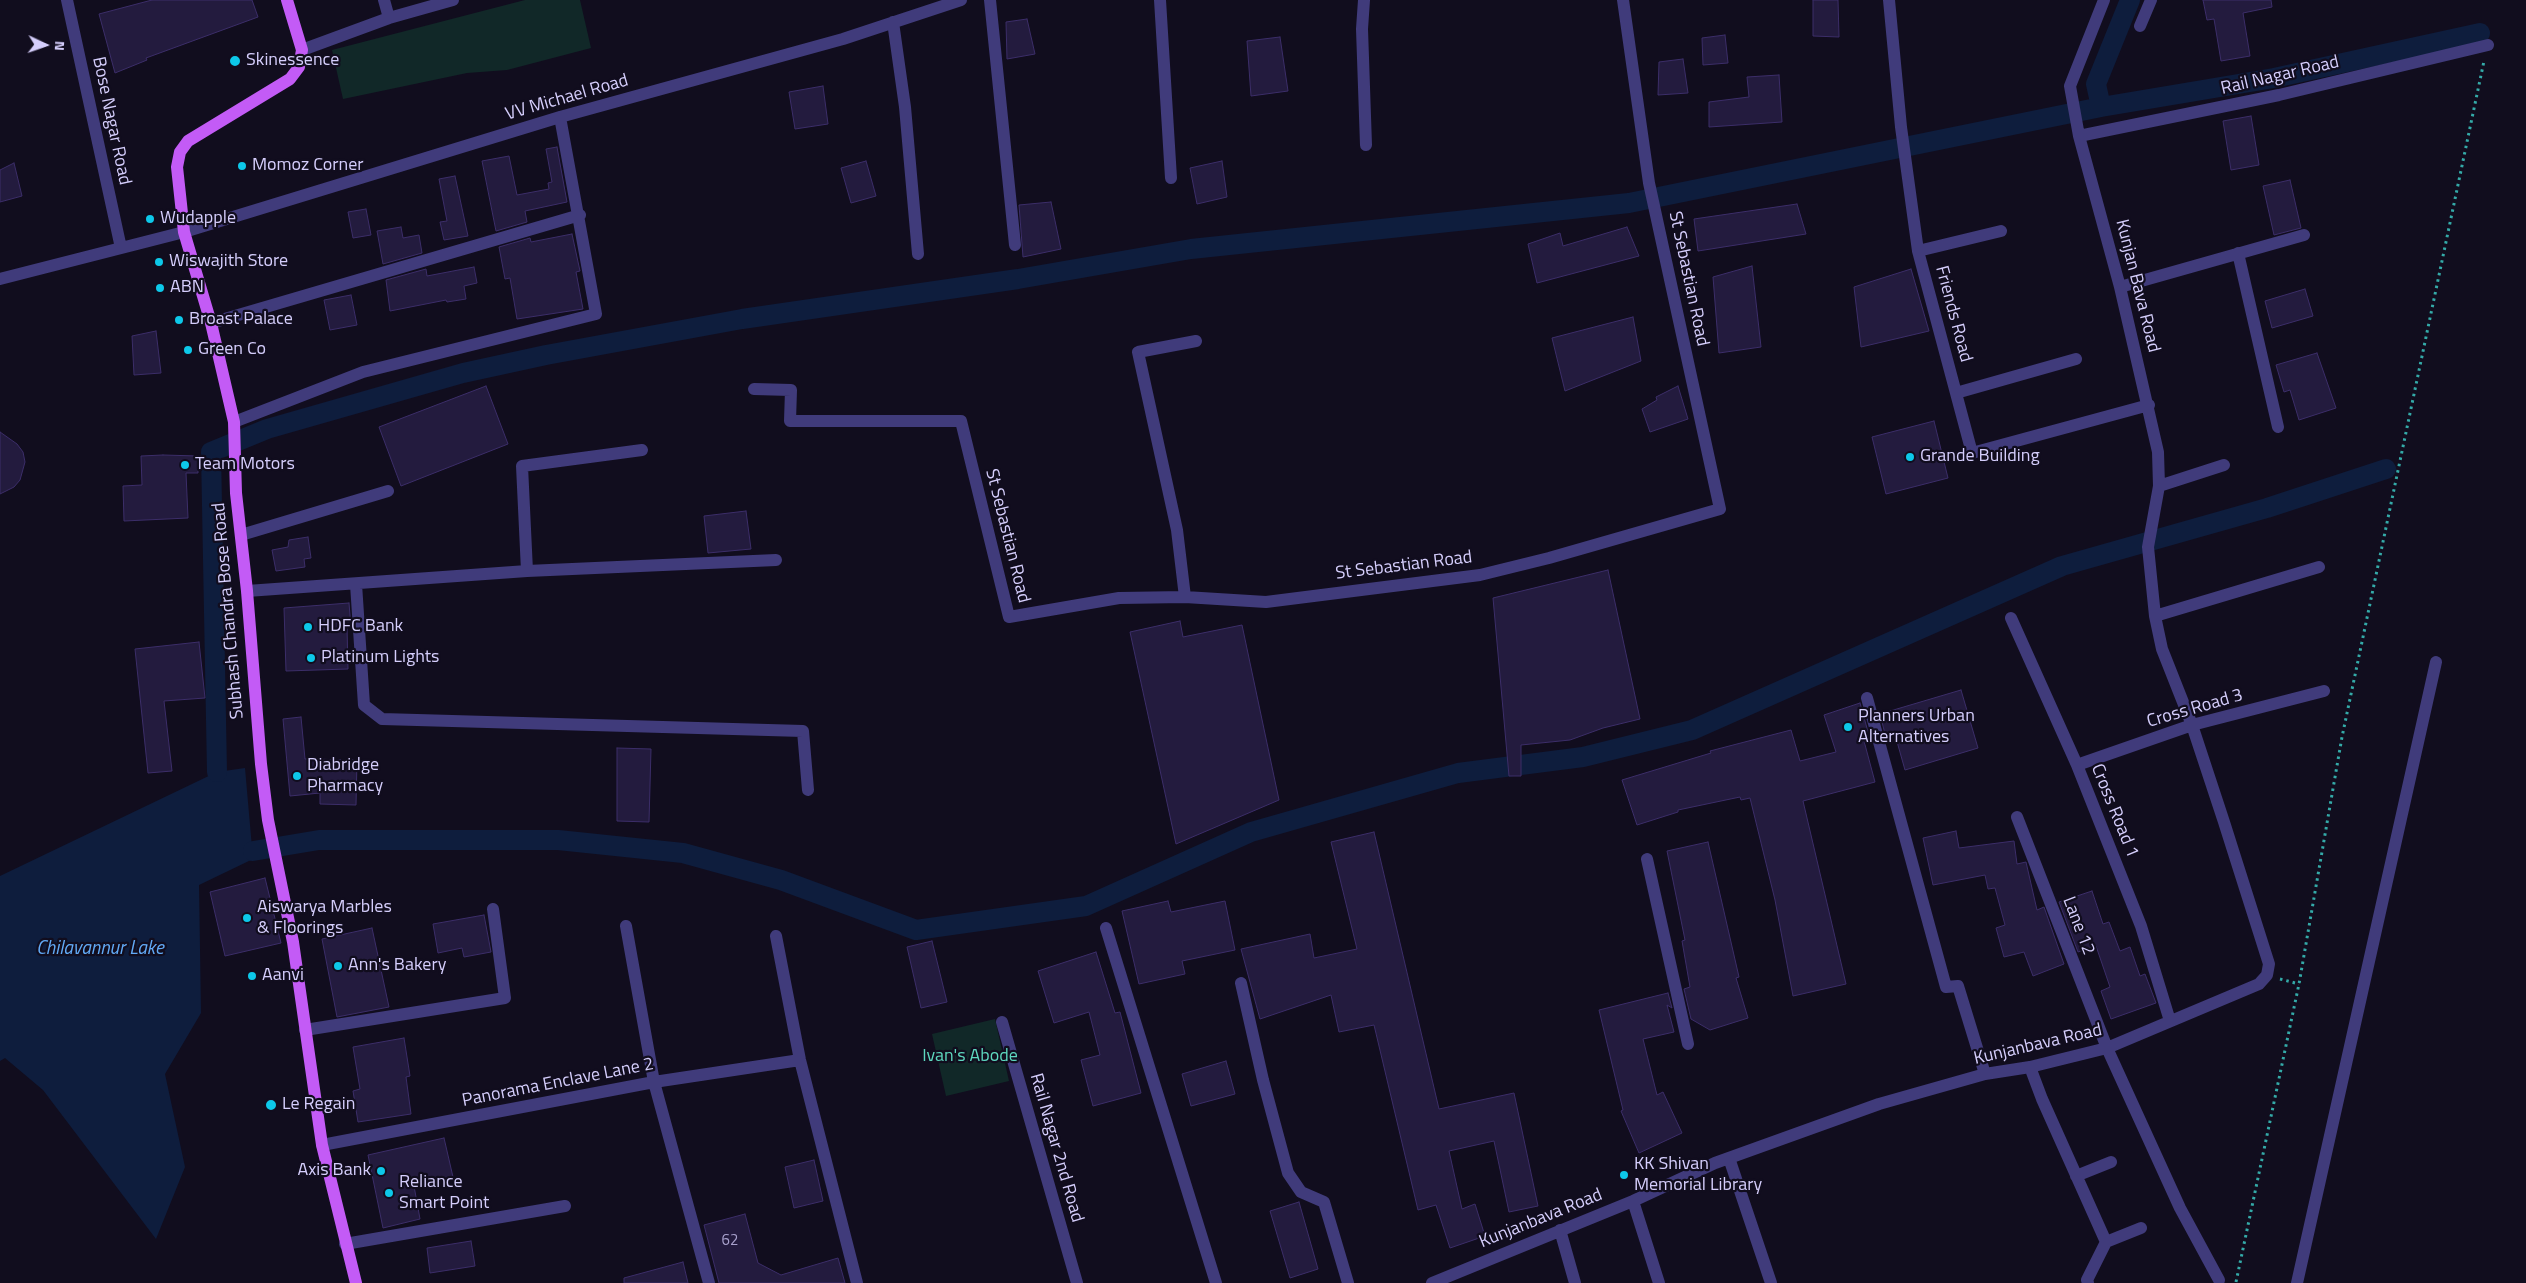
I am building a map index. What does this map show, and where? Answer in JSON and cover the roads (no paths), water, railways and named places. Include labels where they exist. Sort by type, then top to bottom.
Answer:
[{"type":"main road","points":[[287,0],[302,50]]},
{"type":"main road","name":"Subhash Chandra Bose Road","points":[[302,50],[299,66],[290,80],[188,141],[180,152],[176,167],[184,232],[211,323],[234,422],[236,493],[247,591],[261,764],[268,820],[293,942],[322,1145],[356,1283]]},
{"type":"street","name":"Bose Nagar Road","points":[[67,0],[121,248]]},
{"type":"street","points":[[384,0],[389,18]]},
{"type":"street","points":[[302,50],[389,18],[453,0]]},
{"type":"street","name":"VV Michael Road","points":[[0,278],[184,232],[560,117],[843,39],[941,4],[961,0]]},
{"type":"street","points":[[990,0],[1015,245]]},
{"type":"street","points":[[1160,0],[1171,178]]},
{"type":"street","points":[[1364,0],[1362,28],[1366,145]]},
{"type":"street","name":"St Sebastian Road","points":[[754,389],[791,390],[790,421],[961,421],[1009,617],[1119,598],[1185,597],[1266,602],[1480,575],[1549,558],[1720,509],[1650,186],[1623,0]]},
{"type":"street","name":"Friends Road","points":[[1889,0],[1905,165],[1918,251],[1972,453],[2149,405]]},
{"type":"street","name":"Kunjan Bava Road","points":[[2104,0],[2070,86],[2079,136],[2120,287],[2149,405],[2158,452],[2159,486],[2148,547],[2151,587]]},
{"type":"street","points":[[2140,26],[2151,0]]},
{"type":"street","points":[[893,22],[905,107],[918,254]]},
{"type":"street","name":"Rail Nagar Road","points":[[2079,136],[2279,95],[2488,45]]},
{"type":"street","points":[[234,422],[363,372],[596,314],[580,215],[560,117]]},
{"type":"street","points":[[211,323],[580,215]]},
{"type":"street","points":[[1918,251],[2001,231]]},
{"type":"street","points":[[2120,287],[2304,235]]},
{"type":"street","points":[[2238,253],[2278,427]]},
{"type":"street","points":[[1185,597],[1177,530],[1138,352],[1196,341]]},
{"type":"street","points":[[1956,393],[2076,359]]},
{"type":"street","points":[[527,571],[522,466],[642,450]]},
{"type":"street","points":[[2159,486],[2224,465]]},
{"type":"street","points":[[241,535],[388,492]]},
{"type":"street","points":[[247,591],[527,571],[776,560]]},
{"type":"street","points":[[2155,616],[2319,567]]},
{"type":"street","points":[[356,584],[364,705],[382,719],[803,731],[808,790]]},
{"type":"street","name":"Kunjanbava Road","points":[[1432,1283],[1633,1201],[1729,1158],[1878,1104],[1985,1074],[2030,1067],[2107,1048],[2259,984],[2267,975],[2268,964],[2192,726],[2162,649],[2151,587]]},
{"type":"street","name":"Cross Road 1","points":[[2011,618],[2077,764],[2141,926],[2170,1022]]},
{"type":"street","points":[[2296,1283],[2436,662]]},
{"type":"street","name":"Cross Road 3","points":[[2077,764],[2192,726],[2324,691]]},
{"type":"street","points":[[1867,698],[1946,987],[1958,986],[1985,1074]]},
{"type":"street","name":"Lane 12","points":[[2018,817],[2107,1048],[2180,1208],[2219,1280]]},
{"type":"street","points":[[1647,859],[1688,1044]]},
{"type":"street","points":[[305,1030],[505,998],[492,909]]},
{"type":"street","points":[[626,926],[654,1082],[709,1283]]},
{"type":"street","points":[[1106,928],[1216,1283]]},
{"type":"street","points":[[776,936],[800,1060],[857,1283]]},
{"type":"street","points":[[1242,983],[1263,1080],[1288,1173],[1301,1192],[1324,1202],[1348,1283]]},
{"type":"street","name":"Rail Nagar 2nd Road","points":[[1002,1022],[1077,1283]]},
{"type":"street","name":"Panorama Enclave Lane 2","points":[[322,1145],[654,1082],[800,1060]]},
{"type":"street","points":[[2030,1067],[2042,1099],[2106,1242]]},
{"type":"street","points":[[1729,1158],[1771,1283]]},
{"type":"street","points":[[2076,1176],[2111,1162]]},
{"type":"street","points":[[1633,1201],[1659,1283]]},
{"type":"street","points":[[345,1244],[565,1206]]},
{"type":"street","points":[[2088,1283],[2087,1280],[2106,1242],[2141,1228]]},
{"type":"street","points":[[1560,1230],[1575,1283]]},
{"type":"water","name":"Chilavannur Lake","points":[[245,768],[253,859],[199,885],[201,1013],[165,1074],[185,1167],[156,1239],[43,1090],[5,1058],[0,1061],[0,876],[217,772]]},
{"type":"waterway","points":[[2101,107],[2096,84],[2130,0]]},
{"type":"waterway","points":[[217,772],[211,452],[267,429],[463,373],[546,355],[742,319],[1018,279],[1191,249],[1629,203],[2101,107],[2274,78],[2480,33]]},
{"type":"waterway","points":[[253,851],[319,840],[558,840],[683,853],[781,880],[916,930],[1086,906],[1251,832],[1458,773],[1583,757],[1692,730],[2062,566],[2267,508],[2386,469]]},
{"type":"place","name":"Skinessence","points":[[235,61]]},
{"type":"place","name":"Momoz Corner","points":[[242,166]]},
{"type":"place","name":"Wudapple","points":[[150,219]]},
{"type":"place","name":"Wiswajith Store","points":[[159,262]]},
{"type":"place","name":"ABN","points":[[160,288]]},
{"type":"place","name":"Broast Palace","points":[[179,320]]},
{"type":"place","name":"Green Co","points":[[188,350]]},
{"type":"place","name":"Grande Building","points":[[1910,457]]},
{"type":"place","name":"Team Motors","points":[[185,465]]},
{"type":"place","name":"HDFC Bank","points":[[308,627]]},
{"type":"place","name":"Platinum Lights","points":[[311,658]]},
{"type":"place","name":"Planners Urban Alternatives","points":[[1848,727]]},
{"type":"place","name":"Diabridge Pharmacy","points":[[297,776]]},
{"type":"place","name":"Aiswarya Marbles & Floorings","points":[[247,918]]},
{"type":"place","name":"Ann's Bakery","points":[[338,966]]},
{"type":"place","name":"Aanvi","points":[[252,976]]},
{"type":"place","name":"Le Regain","points":[[271,1105]]},
{"type":"place","name":"Axis Bank","points":[[381,1171]]},
{"type":"place","name":"KK Shivan Memorial Library","points":[[1624,1175]]},
{"type":"place","name":"Reliance Smart Point","points":[[389,1193]]},
{"type":"park label","name":"Ivan's Abode","points":[[970,1057]]}]
